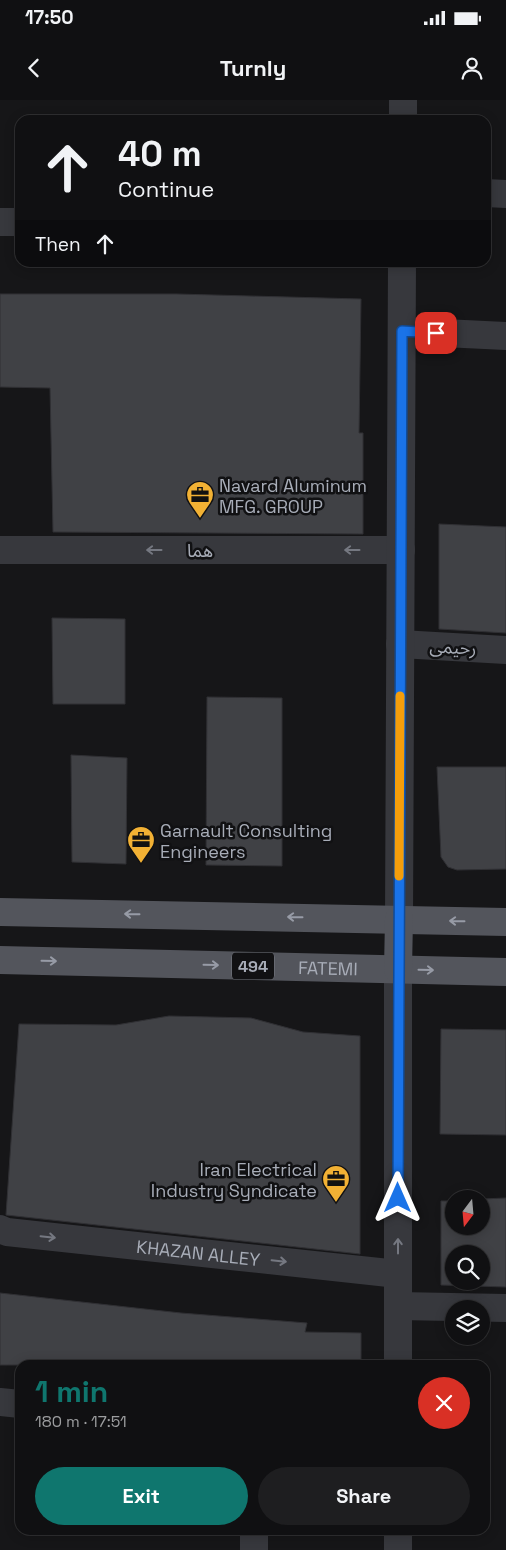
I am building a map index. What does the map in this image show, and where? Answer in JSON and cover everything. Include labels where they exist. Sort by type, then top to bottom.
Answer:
[{"type":"main road","points":[[0,912],[506,922]]},
{"type":"main road","points":[[398,969],[399,919]]},
{"type":"main road","name":"FATEMI","points":[[0,960],[506,972]]},
{"type":"street","points":[[403,100],[403,115]]},
{"type":"street","points":[[491,193],[506,194]]},
{"type":"street","points":[[0,222],[15,222]]},
{"type":"street","points":[[399,919],[402,267]]},
{"type":"street","points":[[402,331],[506,336]]},
{"type":"street","name":"هما","points":[[0,550],[401,550]]},
{"type":"street","name":"رحیمی","points":[[400,644],[506,650]]},
{"type":"street","points":[[398,969],[398,1360]]},
{"type":"street","name":"KHAZAN ALLEY","points":[[0,1229],[17,1234],[398,1274]]},
{"type":"street","points":[[398,1306],[506,1308]]},
{"type":"street","points":[[0,1402],[15,1404]]},
{"type":"street","points":[[254,1535],[254,1550]]},
{"type":"street","points":[[398,1535],[398,1550]]},
{"type":"building","points":[[0,294],[177,294],[361,299],[359,433],[363,433],[363,534],[53,532],[50,388],[0,387]]},
{"type":"building","points":[[439,524],[506,527],[506,633],[439,629]]},
{"type":"building","points":[[52,618],[125,619],[125,704],[53,704]]},
{"type":"building","points":[[207,697],[282,698],[282,866],[206,865]]},
{"type":"building","points":[[71,755],[127,758],[126,864],[72,862]]},
{"type":"building","points":[[437,767],[506,767],[506,869],[457,870],[448,867],[441,857]]},
{"type":"building","points":[[169,1016],[251,1018],[303,1032],[360,1036],[360,1254],[6,1215],[19,1024],[116,1025]]},
{"type":"building","points":[[441,1029],[506,1030],[506,1135],[440,1134]]},
{"type":"building","points":[[506,1198],[506,1287],[490,1287],[490,1245],[445,1245],[445,1285],[441,1285],[441,1201],[445,1201],[445,1235],[490,1235],[490,1199]]},
{"type":"building","points":[[0,1293],[181,1313],[307,1323],[305,1332],[361,1333],[361,1360],[15,1360],[15,1365],[0,1365]]},
{"type":"slow traffic","points":[[399,876],[400,696]]},
{"type":"place","name":"Navard Aluminum MFG. GROUP","points":[[200,519]]},
{"type":"place","name":"Garnault Consulting Engineers","points":[[141,864]]},
{"type":"place","name":"Iran Electrical Industry Syndicate","points":[[336,1203]]},
{"type":"route","points":[[398,1198],[402,331],[436,333]]}]
